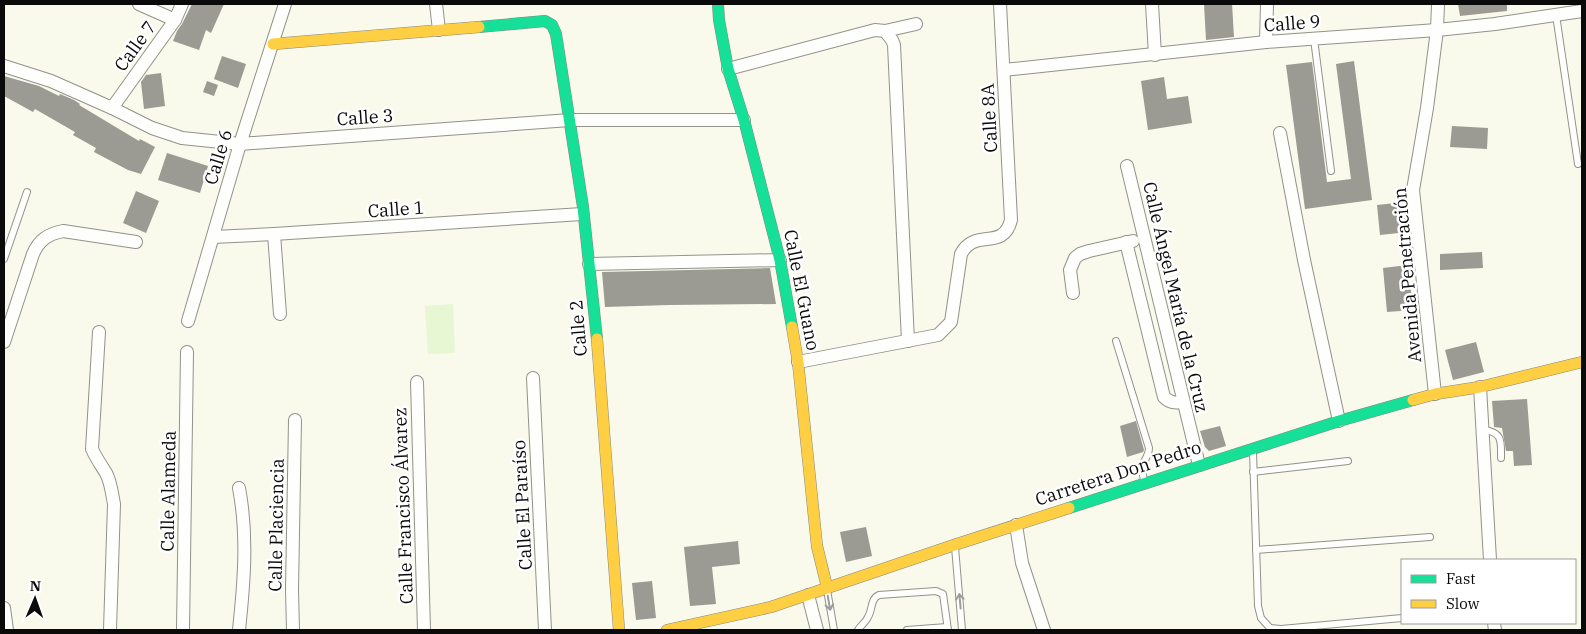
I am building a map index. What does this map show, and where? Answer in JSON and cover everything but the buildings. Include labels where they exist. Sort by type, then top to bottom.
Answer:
[{"type":"street","points":[[139,4],[175,20]]},
{"type":"street","name":"Calle 7","points":[[112,108],[175,20],[182,4]]},
{"type":"street","name":"Calle 6","points":[[188,321],[240,144],[285,4]]},
{"type":"street","points":[[273,44],[440,30],[436,4]]},
{"type":"street","name":"Calle El Guano","points":[[718,4],[728,68],[744,120],[780,260],[798,362],[817,546],[827,587]]},
{"type":"street","name":"Calle 8A","points":[[908,341],[938,335],[951,322],[961,254],[966,245],[974,241],[1001,237],[1009,230],[1012,220],[1000,4]]},
{"type":"street","points":[[1152,4],[1155,55]]},
{"type":"street","points":[[1266,42],[1267,4]]},
{"type":"street","name":"Avenida Penetración","points":[[1435,394],[1413,190],[1427,108],[1437,30],[1438,4]]},
{"type":"street","name":"Calle 9","points":[[1004,70],[1266,42],[1437,30],[1564,11],[1582,11]]},
{"type":"street","name":"Calle 2","points":[[440,30],[545,21],[552,25],[556,34],[570,120],[589,264],[598,351],[619,630]]},
{"type":"street","points":[[728,68],[875,30],[885,31],[916,24]]},
{"type":"street","points":[[798,362],[908,341],[894,45],[885,31]]},
{"type":"street","name":"Calle 3","points":[[4,66],[51,81],[152,128],[182,138],[240,144],[570,120],[744,120]]},
{"type":"street","points":[[1280,134],[1304,260],[1339,421]]},
{"type":"street","name":"Calle Ángel María de la Cruz","points":[[1127,166],[1199,465]]},
{"type":"street","name":"Calle 1","points":[[212,237],[582,214]]},
{"type":"street","points":[[4,339],[33,254],[37,245],[45,238],[63,231],[136,242]]},
{"type":"street","points":[[274,234],[280,314]]},
{"type":"street","points":[[1073,293],[1070,270],[1075,258],[1080,254],[1143,238]]},
{"type":"street","points":[[1126,242],[1164,397],[1167,401],[1174,404],[1183,402]]},
{"type":"street","points":[[589,264],[780,260]]},
{"type":"street","points":[[99,332],[92,449],[106,473],[114,504],[110,630]]},
{"type":"street","name":"Calle Alameda","points":[[183,630],[187,352]]},
{"type":"street","name":"Carretera Don Pedro","points":[[667,630],[771,607],[954,545],[1339,421],[1435,394],[1480,387],[1582,362]]},
{"type":"street","name":"Calle El Paraíso","points":[[534,378],[545,630]]},
{"type":"street","name":"Calle Francisco Álvarez","points":[[417,382],[424,630]]},
{"type":"street","points":[[1480,387],[1490,559]]},
{"type":"street","name":"Calle Placiencia","points":[[293,630],[295,420]]},
{"type":"street","points":[[239,488],[243,508],[245,544],[243,596],[239,630]]},
{"type":"street","points":[[1016,525],[1022,563],[1044,630]]},
{"type":"street","points":[[808,595],[817,630]]},
{"type":"street","points":[[4,608],[7,630]]},
{"type":"lane","points":[[1564,11],[1578,164]]},
{"type":"lane","points":[[1314,39],[1331,171]]},
{"type":"lane","points":[[4,260],[27,192]]},
{"type":"lane","points":[[1116,341],[1149,448],[1149,454],[1144,461],[1142,469],[1145,483]]},
{"type":"lane","points":[[1483,430],[1496,433],[1501,440],[1502,458]]},
{"type":"lane","points":[[1252,448],[1258,606],[1261,618],[1270,628],[1281,629],[1401,618]]},
{"type":"lane","points":[[1253,472],[1348,461]]},
{"type":"lane","points":[[1256,550],[1430,537]]},
{"type":"lane","points":[[954,545],[962,630]]},
{"type":"lane","points":[[827,587],[834,630]]},
{"type":"lane","points":[[858,630],[868,617],[875,597],[879,595],[936,591],[943,594],[947,629],[907,630]]},
{"type":"green space","points":[[453,304],[455,353],[428,354],[425,306]]},
{"type":"traffic: fast","points":[[718,4],[728,69],[744,120],[780,260],[792,327]]},
{"type":"traffic: fast","points":[[479,27],[545,21],[552,25],[556,34],[583,207],[597,339]]},
{"type":"traffic: fast","points":[[1069,508],[1339,421],[1413,400]]},
{"type":"traffic: slow","points":[[273,44],[479,27]]},
{"type":"traffic: slow","points":[[792,327],[798,362],[817,546],[827,587]]},
{"type":"traffic: slow","points":[[597,339],[619,630]]},
{"type":"traffic: slow","points":[[1413,400],[1435,394],[1480,387],[1582,362]]},
{"type":"traffic: slow","points":[[667,630],[771,607],[1069,508]]}]
